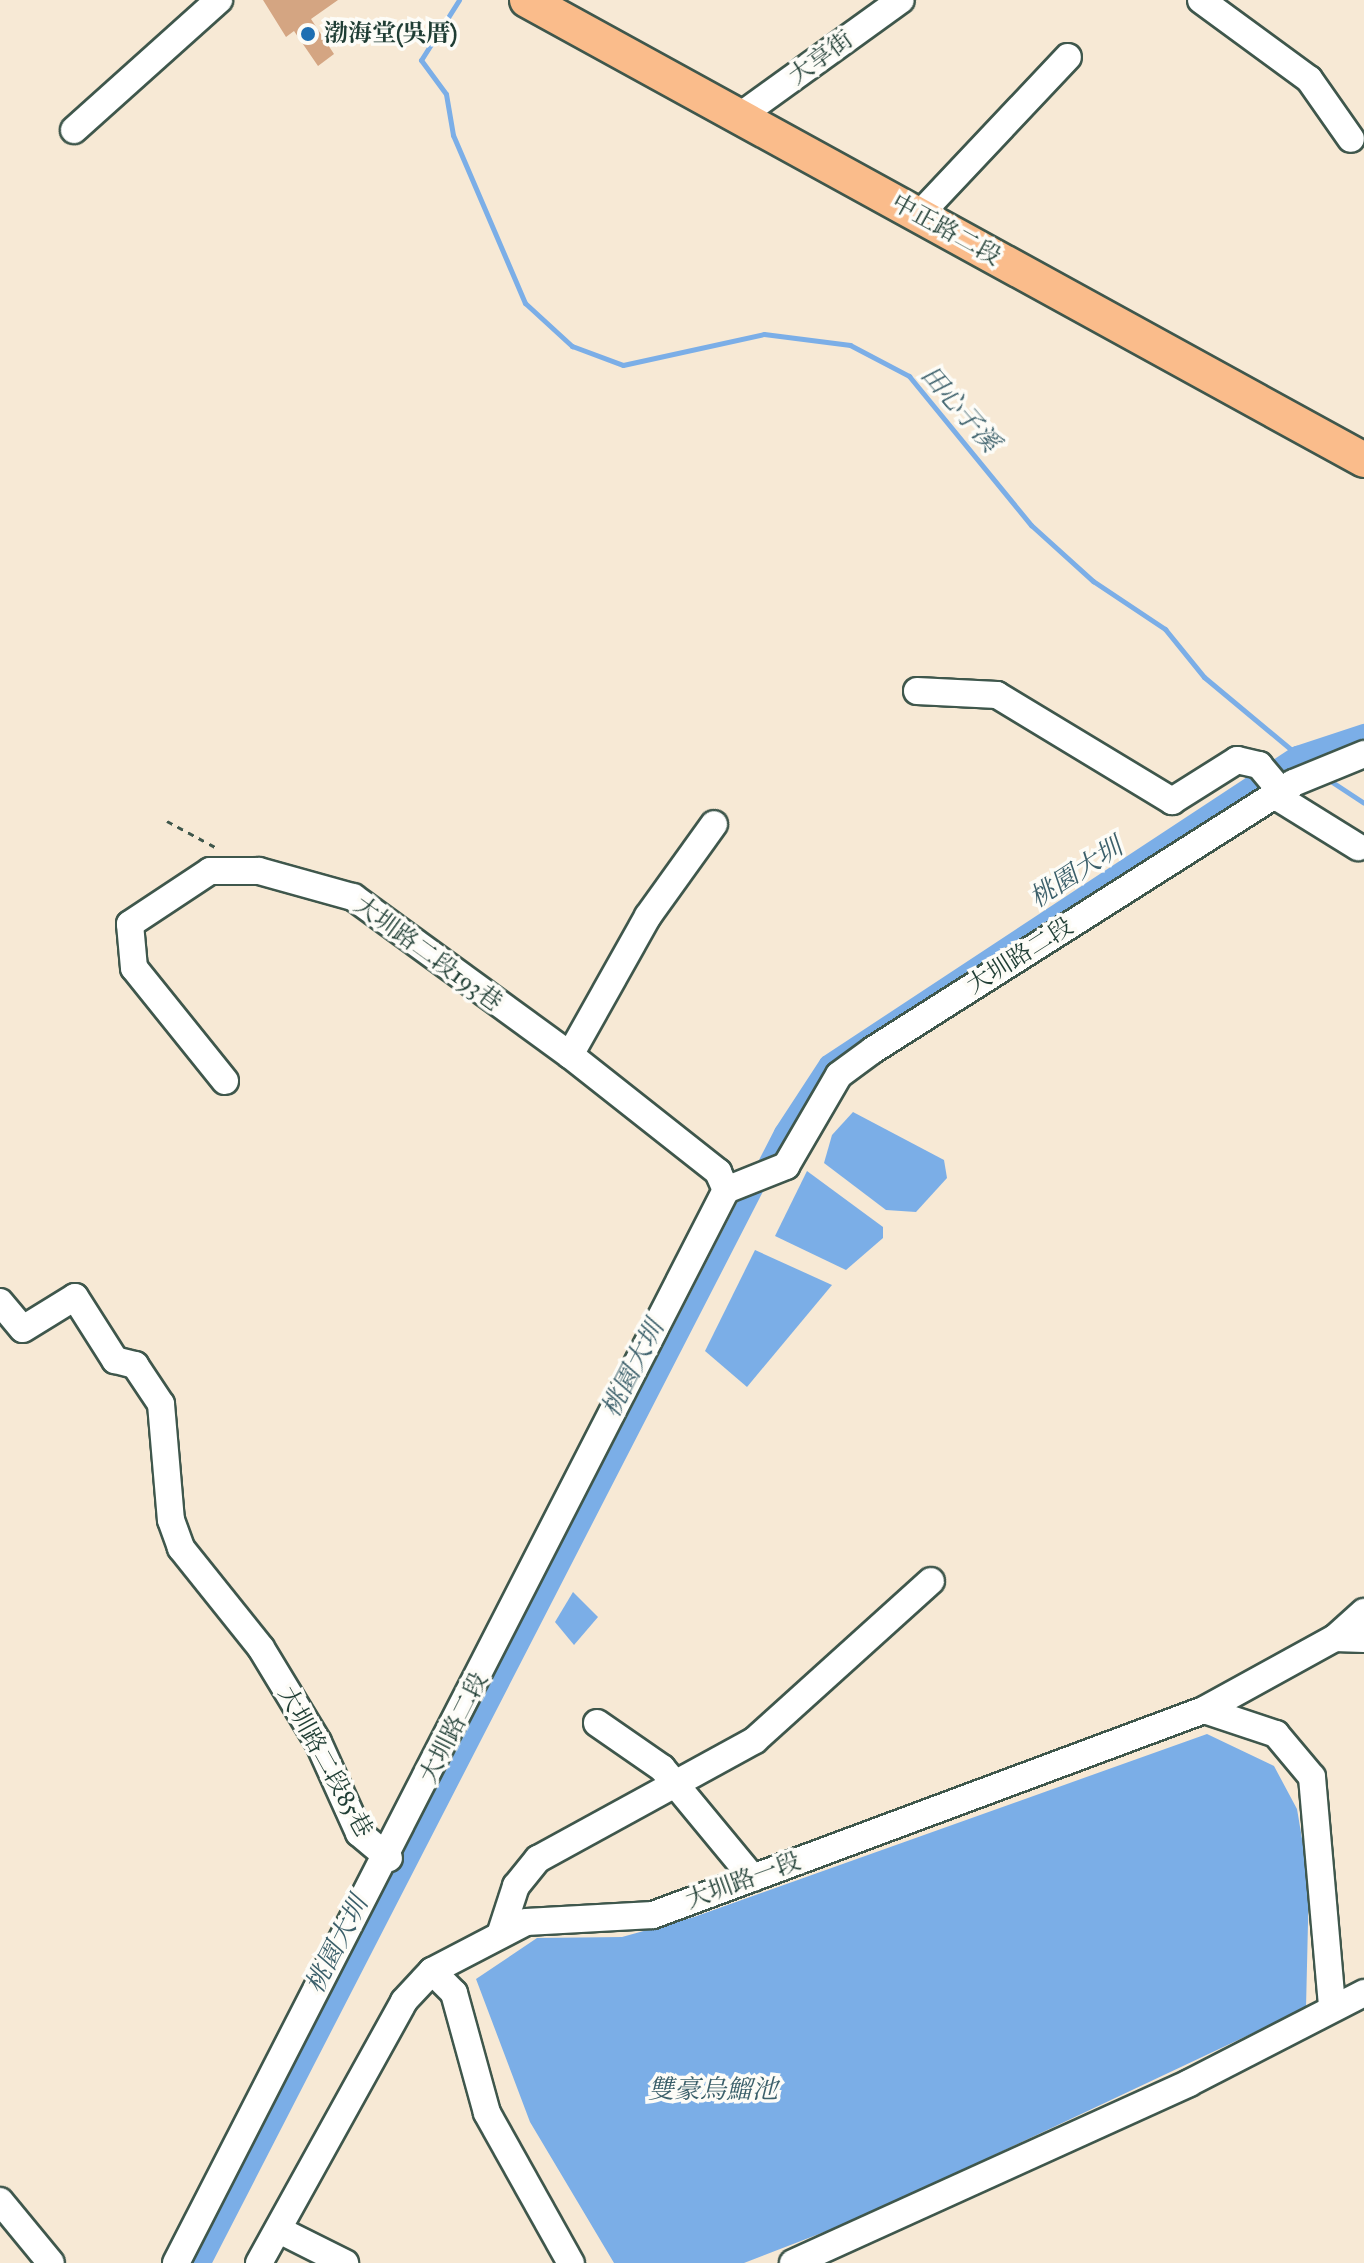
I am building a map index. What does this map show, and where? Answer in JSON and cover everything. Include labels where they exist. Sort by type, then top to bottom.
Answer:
[{"type":"main road","name":"中正路二段","points":[[546,4],[740,116],[1364,460]]},
{"type":"street","points":[[74,130],[219,0]]},
{"type":"street","name":"大享街","points":[[740,116],[901,0]]},
{"type":"street","points":[[1201,0],[1309,79],[1351,139]]},
{"type":"street","points":[[919,215],[1068,57]]},
{"type":"street","points":[[917,691],[997,695],[1172,801],[1237,760],[1277,785],[1358,847]]},
{"type":"street","points":[[1277,785],[1364,754]]},
{"type":"street","name":"大圳路二段","points":[[176,2263],[389,1858],[726,1190],[786,1166],[814,1111],[850,1067],[1277,785]]},
{"type":"street","points":[[570,1055],[633,955],[648,916],[714,824]]},
{"type":"street","name":"大圳路二段193巷","points":[[225,1081],[160,1006],[134,968],[128,942],[130,924],[210,871],[259,871],[353,897],[570,1055],[718,1172],[726,1190]]},
{"type":"street","name":"大圳路二段85巷","points":[[0,1302],[23,1329],[75,1297],[115,1360],[135,1365],[161,1404],[171,1520],[181,1548],[261,1648],[318,1742],[359,1833],[389,1858]]},
{"type":"street","points":[[500,1935],[516,1886],[538,1859],[755,1740],[931,1581]]},
{"type":"street","name":"大圳路一段","points":[[259,2263],[404,2001],[432,1971],[526,1922],[653,1915],[1204,1710],[1335,1638],[1364,1612]]},
{"type":"street","points":[[1335,1638],[1364,1639]]},
{"type":"street","points":[[1204,1710],[1276,1734],[1312,1777],[1332,2005]]},
{"type":"street","points":[[597,1723],[676,1784],[753,1878]]},
{"type":"street","points":[[432,1971],[454,1993],[487,2113],[571,2263]]},
{"type":"street","points":[[793,2263],[1189,2083],[1332,2005],[1364,1993]]},
{"type":"street","points":[[0,2201],[51,2263]]},
{"type":"street","points":[[279,2230],[345,2263]]},
{"type":"path","points":[[167,821],[219,849]]},
{"type":"water","points":[[853,1112],[944,1160],[947,1178],[916,1212],[886,1210],[824,1163],[832,1135]]},
{"type":"water","points":[[807,1171],[883,1227],[883,1238],[846,1270],[775,1236]]},
{"type":"water","points":[[755,1250],[832,1285],[747,1387],[705,1351]]},
{"type":"water","points":[[573,1592],[598,1617],[574,1645],[555,1622]]},
{"type":"water","name":"雙豪烏鰡池","points":[[1207,1734],[1274,1766],[1297,1809],[1309,1880],[1306,2008],[863,2217],[744,2263],[614,2263],[530,2122],[476,1979],[537,1938],[622,1937],[694,1917]]},
{"type":"building","name":"渤海堂(吳厝)","points":[[263,0],[338,0],[311,19],[334,54],[318,66],[294,31],[286,37]]},
{"type":"waterway","name":"田心子溪","points":[[459,0],[421,60],[446,94],[453,135],[525,303],[572,346],[623,365],[764,334],[850,345],[909,376],[1031,525],[1093,581],[1165,629],[1204,677],[1312,767]]},
{"type":"waterway","name":"桃園大圳","points":[[202,2263],[783,1133],[828,1064],[1297,755],[1364,733]]},
{"type":"waterway","name":"田心子溪","points":[[1326,778],[1364,803]]},
{"type":"place","name":"渤海堂(吳厝)","points":[[308,34]]}]
